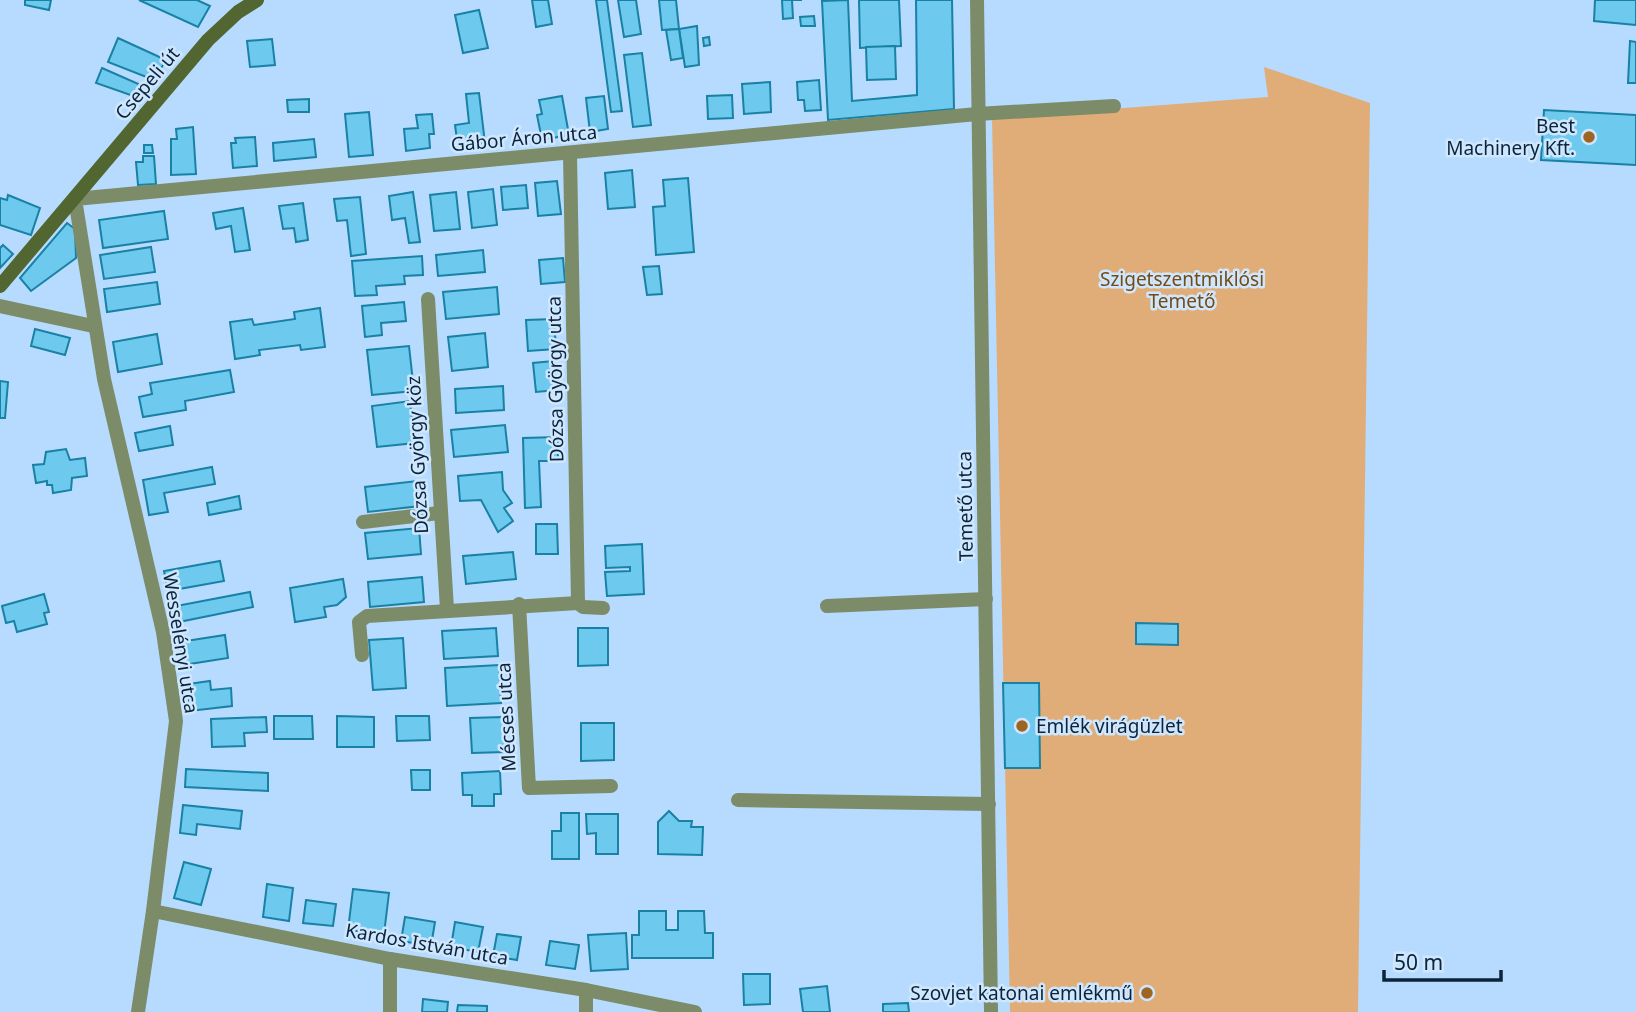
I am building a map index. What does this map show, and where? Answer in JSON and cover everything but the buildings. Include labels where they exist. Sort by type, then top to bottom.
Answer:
[{"type":"street","name":"Csepeli út","points":[[0,286],[208,40],[238,12],[257,0]]},
{"type":"street","name":"Temető utca","points":[[977,0],[991,1012]]},
{"type":"street","name":"Gábor Áron utca","points":[[75,199],[977,114],[1114,106]]},
{"type":"street","name":"Dózsa György utca","points":[[570,154],[578,603]]},
{"type":"street","name":"Wesselényi utca","points":[[75,199],[93,326],[110,410],[163,632],[176,721],[138,1012]]},
{"type":"street","name":"Dózsa György köz","points":[[428,299],[446,609]]},
{"type":"street","points":[[0,306],[93,326]]},
{"type":"street","points":[[363,523],[439,513]]},
{"type":"street","points":[[827,606],[986,600]]},
{"type":"street","points":[[362,655],[359,622],[362,618],[519,604],[578,603],[583,607],[603,608]]},
{"type":"street","name":"Mécses utca","points":[[519,604],[529,788],[611,786]]},
{"type":"street","points":[[738,800],[989,804]]},
{"type":"street","name":"Kardos István utca","points":[[153,911],[390,958],[586,990],[695,1012]]},
{"type":"street","points":[[390,958],[390,1012]]},
{"type":"street","points":[[586,990],[586,1012]]},
{"type":"green space","name":"Szigetszentmiklósi Temető","points":[[1264,67],[1370,103],[1358,1012],[1010,1012],[992,118],[1268,97]]},
{"type":"place","name":"Best Machinery Kft.","points":[[1589,137]]},
{"type":"place","name":"Emlék virágüzlet","points":[[1022,726]]},
{"type":"place","name":"Szovjet katonai emlékmű","points":[[1147,993]]}]
